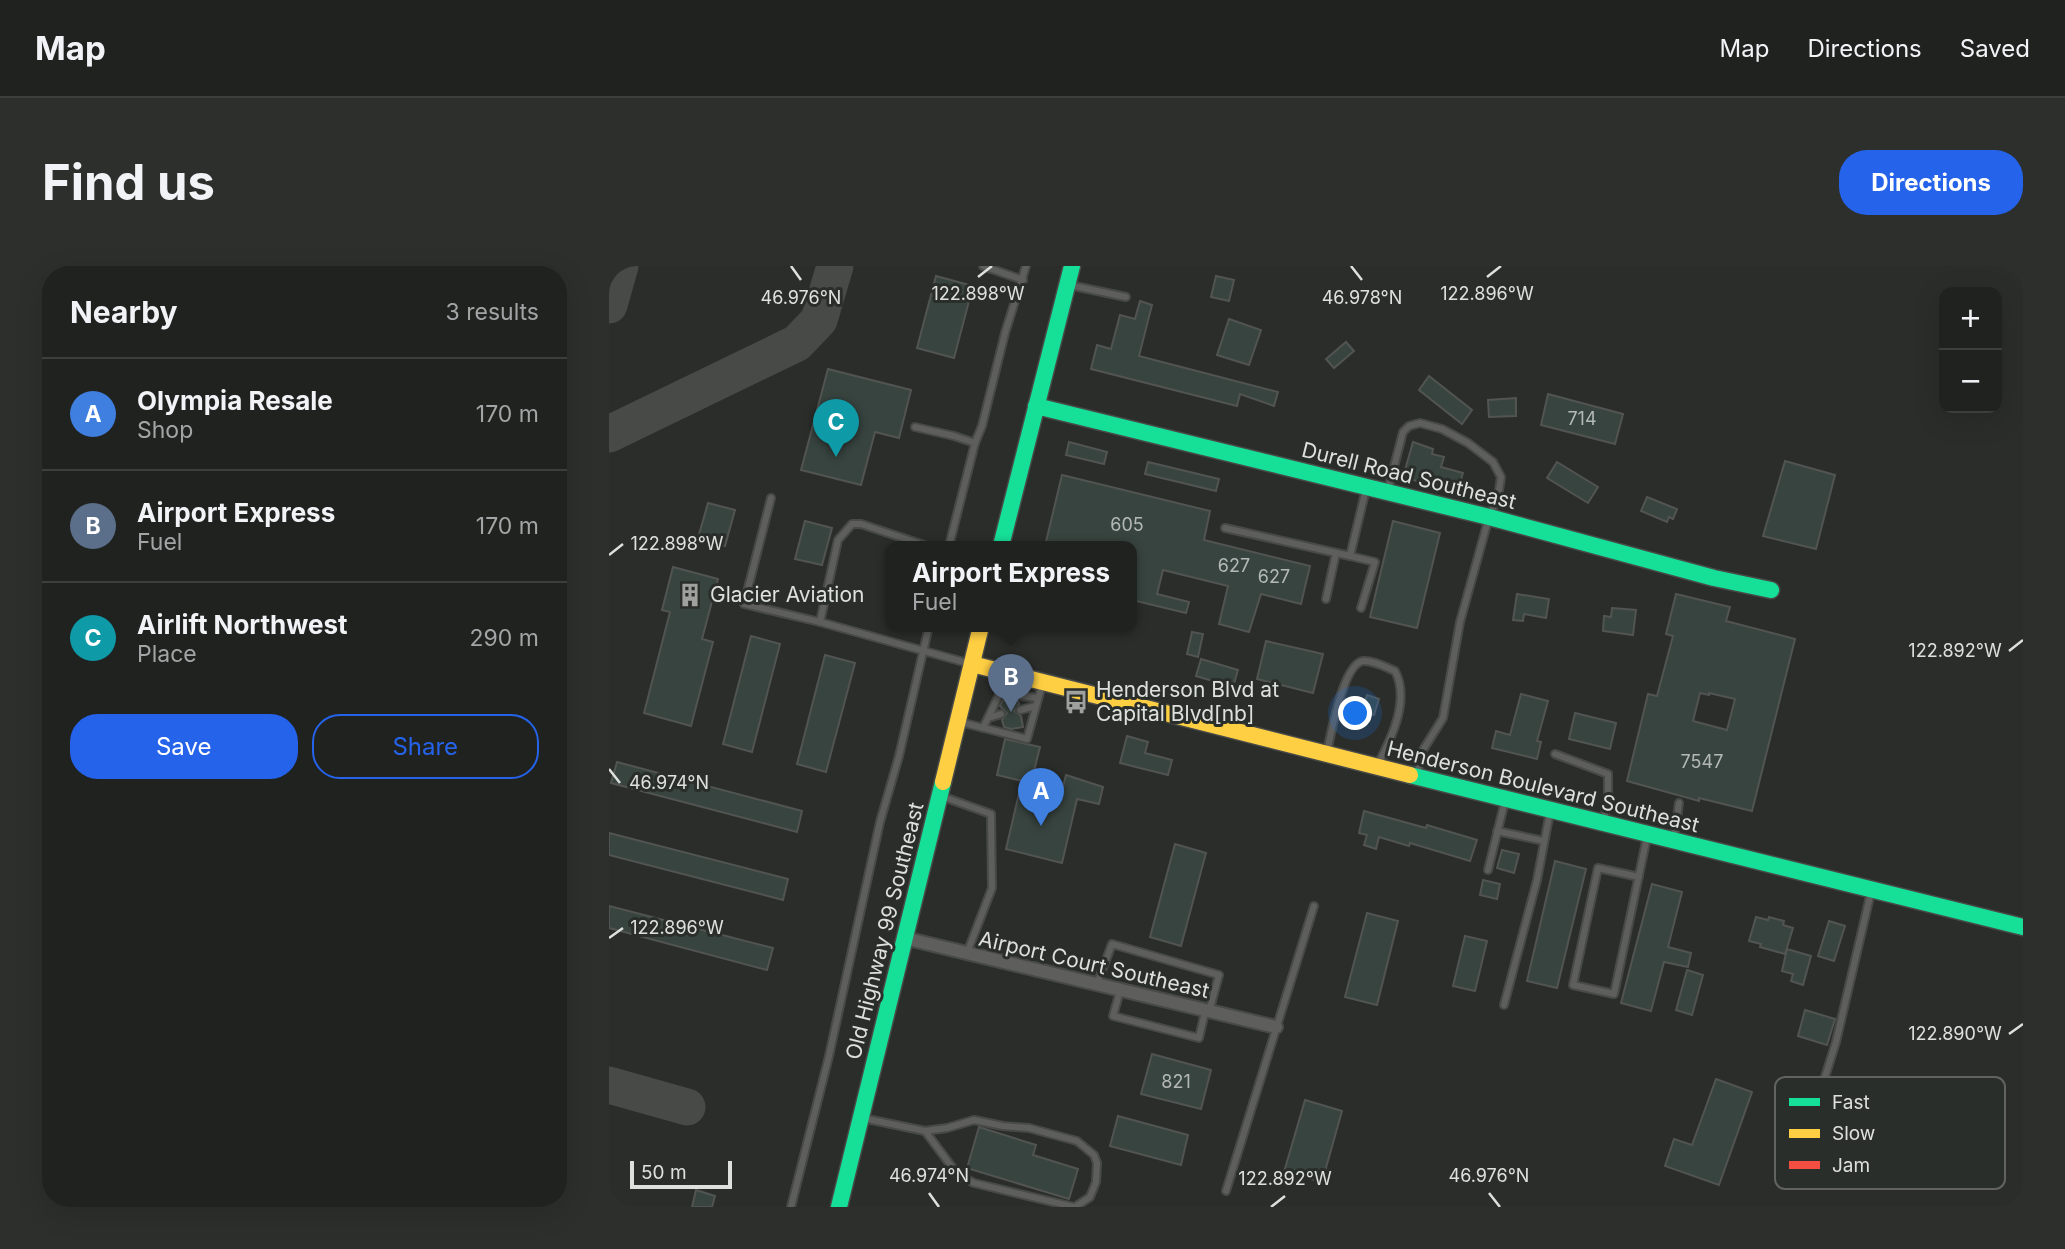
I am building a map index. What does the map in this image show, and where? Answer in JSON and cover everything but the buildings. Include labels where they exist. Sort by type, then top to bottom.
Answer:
[{"type":"street","points":[[1003,541],[1072,266]]},
{"type":"street","name":"Durell Road Southeast","points":[[1036,405],[1489,517],[1714,578],[1771,590]]},
{"type":"street","name":"Old Highway 99 Southeast","points":[[839,1207],[980,632]]},
{"type":"street","name":"Henderson Boulevard Southeast","points":[[972,664],[1039,696],[1327,754],[2023,927]]},
{"type":"street","name":"Airport Court Southeast","points":[[904,938],[966,955],[1276,1027]]},
{"type":"lane","points":[[983,266],[1023,280]]},
{"type":"lane","points":[[950,541],[1005,333],[1026,266]]},
{"type":"lane","points":[[1067,284],[1126,297]]},
{"type":"lane","points":[[1388,493],[1403,432],[1409,426],[1420,423],[1441,429],[1468,443],[1493,462],[1501,477],[1498,497],[1489,517],[1460,622],[1443,718],[1423,750],[1416,777]]},
{"type":"lane","points":[[915,427],[975,443]]},
{"type":"lane","points":[[1350,556],[1367,487]]},
{"type":"lane","points":[[771,498],[744,604],[972,664]]},
{"type":"lane","points":[[820,622],[838,540],[852,524],[861,524],[912,541]]},
{"type":"lane","points":[[1225,528],[1375,562],[1361,608]]},
{"type":"lane","points":[[1326,599],[1336,553]]},
{"type":"lane","points":[[791,1207],[829,1056],[880,822],[899,757],[928,632]]},
{"type":"lane","points":[[1327,754],[1347,675],[1357,663],[1376,663],[1395,671],[1402,690],[1391,738],[1377,766]]},
{"type":"lane","points":[[983,728],[1000,693],[1039,696]]},
{"type":"lane","points":[[1020,710],[1039,696]]},
{"type":"lane","points":[[958,722],[1027,739],[1039,696]]},
{"type":"lane","points":[[988,718],[1001,715]]},
{"type":"lane","points":[[1555,754],[1608,774],[1604,824]]},
{"type":"lane","points":[[940,796],[991,814],[992,887],[966,955]]},
{"type":"lane","points":[[1488,870],[1505,799]]},
{"type":"lane","points":[[1673,841],[1679,803]]},
{"type":"lane","points":[[1504,1005],[1537,880],[1550,810]]},
{"type":"lane","points":[[1497,831],[1544,841]]},
{"type":"lane","points":[[1639,877],[1598,868],[1573,985],[1614,994],[1648,835]]},
{"type":"lane","points":[[1825,1077],[1871,890]]},
{"type":"lane","points":[[1226,1191],[1314,906]]},
{"type":"lane","points":[[1096,986],[1112,944],[1219,975],[1199,1038],[1113,1016],[1120,991]]},
{"type":"lane","points":[[861,1118],[925,1131],[974,1120],[1029,1128],[1077,1142],[1094,1155],[1097,1163],[1096,1182],[1090,1197],[1075,1207],[974,1183],[958,1175],[925,1131]]},
{"type":"taxiway","points":[[609,305],[620,266]]},
{"type":"taxiway","points":[[609,434],[797,343],[819,320],[835,266]]},
{"type":"taxiway","points":[[609,1085],[687,1107]]},
{"type":"traffic: fast","points":[[1002,541],[1072,266]]},
{"type":"traffic: fast","points":[[1036,406],[1489,517],[1714,578],[1771,590]]},
{"type":"traffic: fast","points":[[1410,775],[2023,927]]},
{"type":"traffic: fast","points":[[839,1207],[943,782]]},
{"type":"traffic: slow","points":[[943,782],[980,632]]},
{"type":"traffic: slow","points":[[972,664],[1410,775]]},
{"type":"place","name":"Airlift Northwest","points":[[836,457]]},
{"type":"place","name":"Glacier Aviation","points":[[690,595]]},
{"type":"place","name":"Henderson Blvd at Capital Blvd[nb]","points":[[1076,702]]},
{"type":"place","name":"Airport Express","points":[[1011,712]]},
{"type":"place","name":"Olympia Resale","points":[[1041,826]]}]
